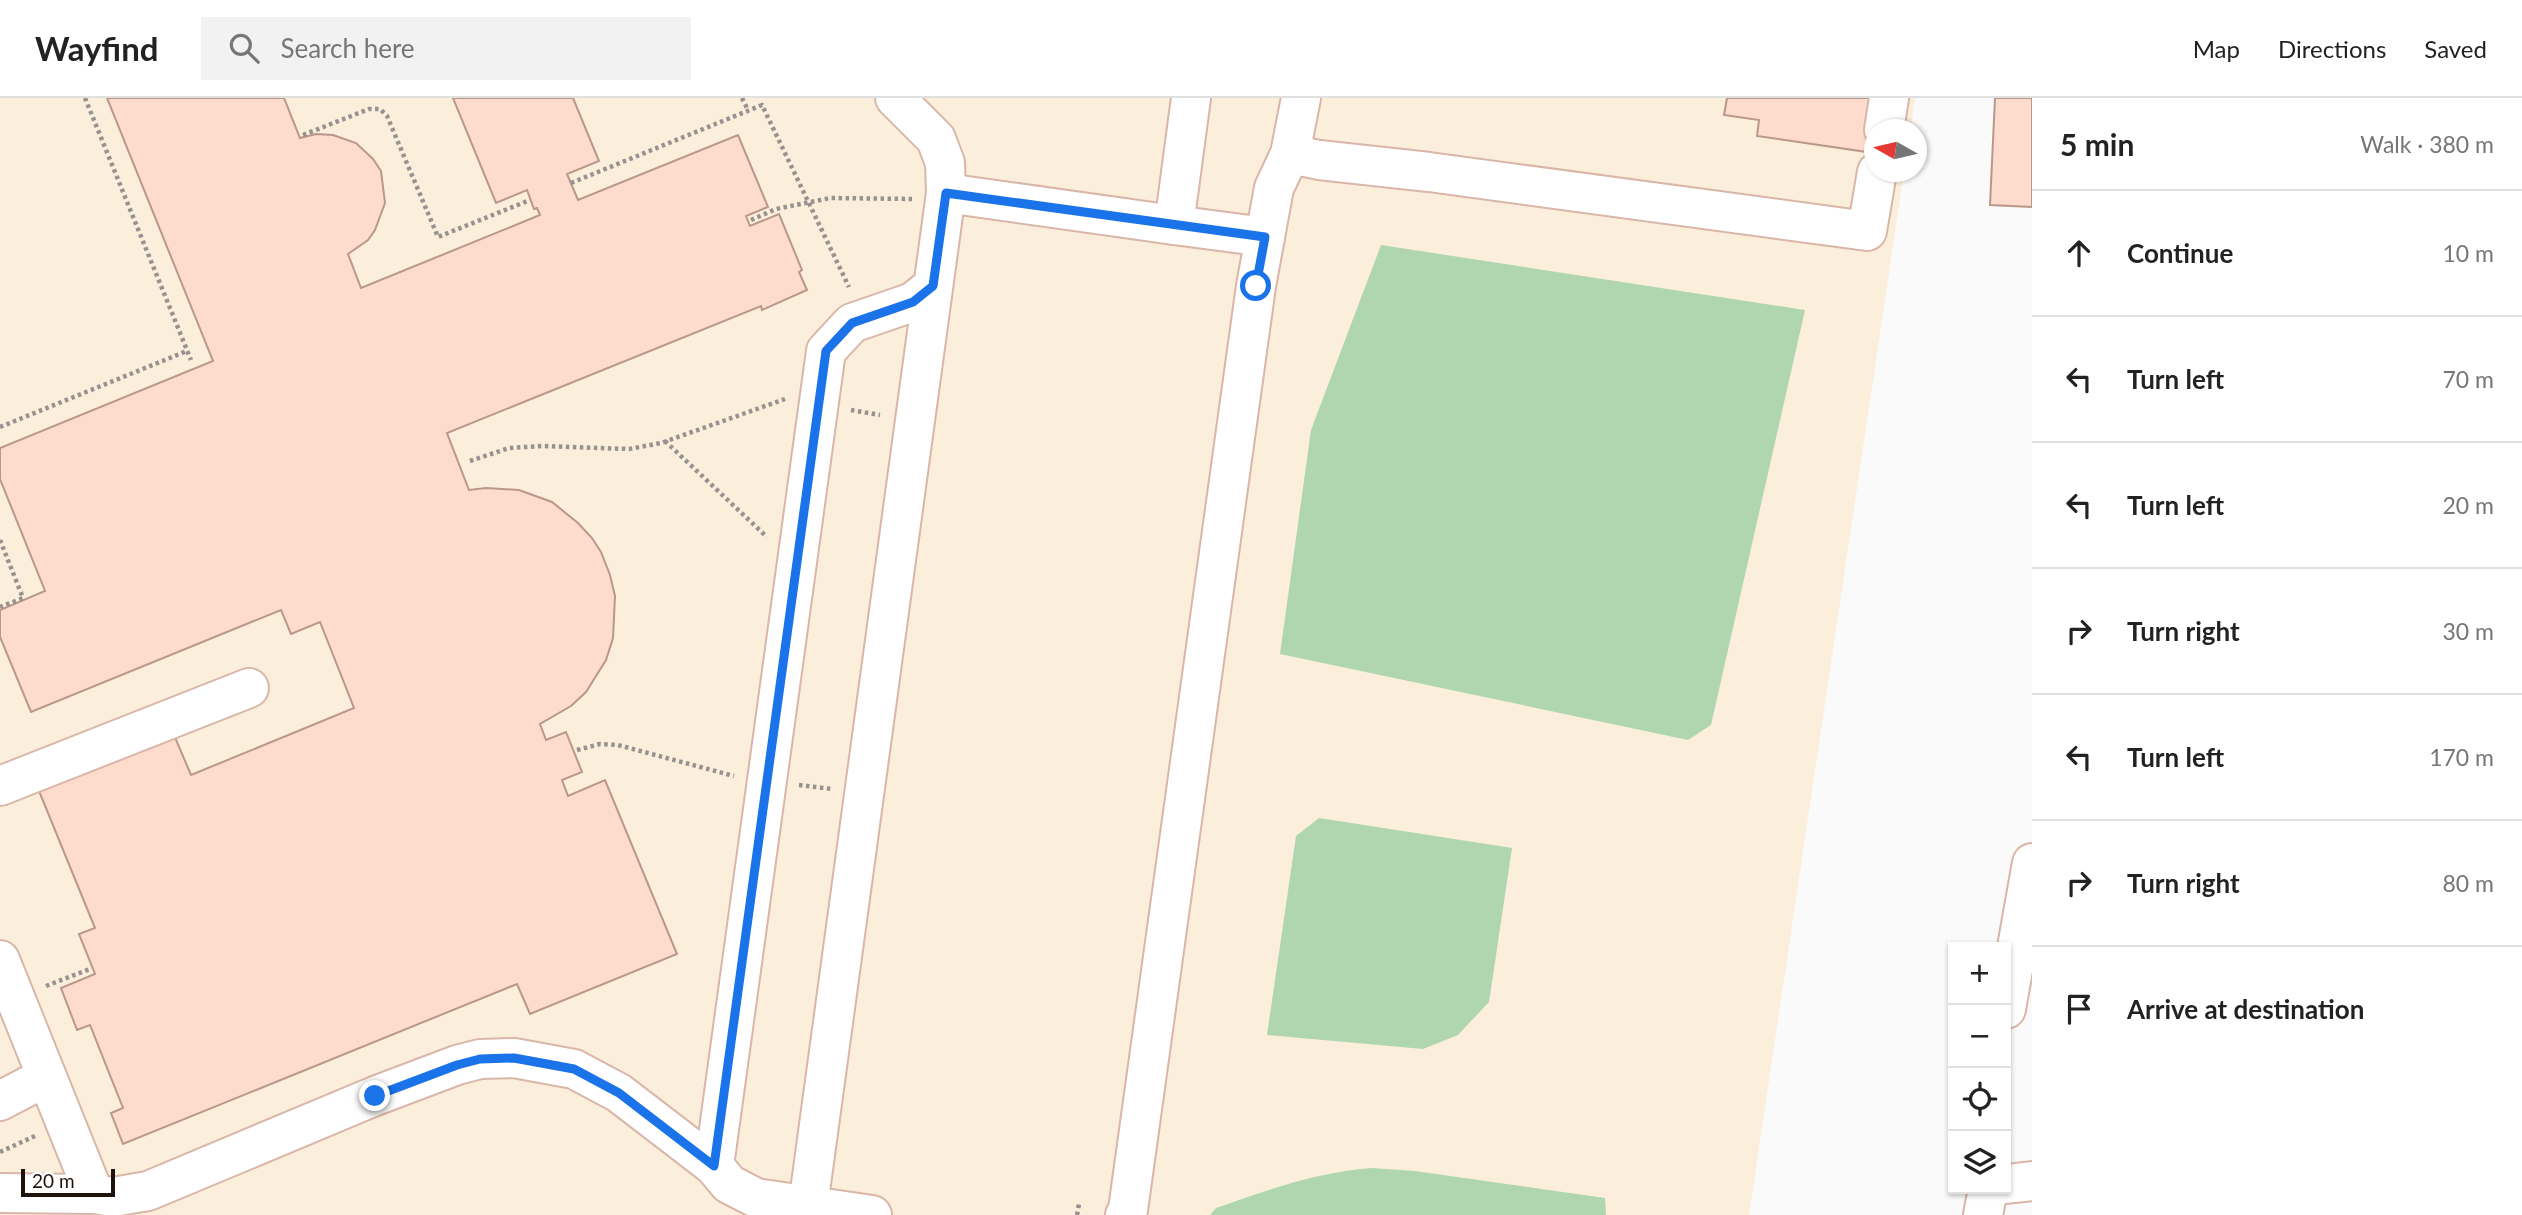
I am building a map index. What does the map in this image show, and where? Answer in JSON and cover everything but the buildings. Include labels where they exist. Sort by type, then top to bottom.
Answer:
[{"type":"street","points":[[808,1206],[933,286],[935,196],[945,163],[936,139],[895,98]]},
{"type":"street","points":[[1174,225],[1191,98]]},
{"type":"street","points":[[1125,1215],[1128,1210],[1235,431],[1265,237],[1274,188],[1290,154],[1301,98]]},
{"type":"street","points":[[1886,119],[1889,98]]},
{"type":"street","points":[[1290,154],[1867,231],[1875,182]]},
{"type":"street","points":[[935,196],[1265,237]]},
{"type":"street","points":[[714,1166],[826,351],[852,323],[913,302],[933,286]]},
{"type":"street","points":[[0,786],[249,688]]},
{"type":"street","points":[[2007,1005],[2032,863]]},
{"type":"street","points":[[0,960],[93,1194]]},
{"type":"street","points":[[0,1193],[93,1194],[113,1197],[148,1191],[375,1096],[457,1065],[480,1059],[514,1058],[574,1069],[619,1093],[714,1166],[729,1184],[756,1198],[872,1215]]},
{"type":"street","points":[[0,1101],[46,1077]]},
{"type":"street","points":[[2011,1183],[2032,1181]]},
{"type":"street","points":[[1983,1215],[1986,1194]]},
{"type":"path","points":[[85,98],[191,360]]},
{"type":"path","points":[[742,98],[748,110]]},
{"type":"path","points":[[571,183],[762,105],[853,297]]},
{"type":"path","points":[[303,135],[369,109],[380,109],[387,116],[438,237],[530,200]]},
{"type":"path","points":[[751,219],[776,209],[830,198],[935,196]]},
{"type":"path","points":[[0,427],[187,351]]},
{"type":"path","points":[[470,461],[509,448],[541,446],[629,449],[665,442],[785,399]]},
{"type":"path","points":[[840,408],[886,416]]},
{"type":"path","points":[[665,442],[767,537]]},
{"type":"path","points":[[0,540],[23,598],[0,607]]},
{"type":"path","points":[[577,750],[600,744],[618,746],[735,776]]},
{"type":"path","points":[[788,783],[834,790]]},
{"type":"path","points":[[35,991],[90,969]]},
{"type":"path","points":[[0,1152],[45,1132]]},
{"type":"path","points":[[1077,1215],[1079,1204]]},
{"type":"shaded area","points":[[0,98],[1915,98],[1912,119],[1864,119],[1864,182],[1903,182],[1749,1215],[0,1215]]},
{"type":"green space","points":[[1381,245],[1805,310],[1711,725],[1688,740],[1280,654],[1311,430]]},
{"type":"green space","points":[[1319,818],[1512,848],[1489,1002],[1458,1035],[1423,1049],[1267,1035],[1296,836]]},
{"type":"green space","points":[[1372,1168],[1415,1171],[1605,1198],[1606,1215],[1210,1215],[1216,1208],[1293,1183],[1332,1173]]},
{"type":"route","points":[[375,1096],[480,1059],[514,1058],[574,1069],[619,1093],[714,1166],[826,351],[852,323],[913,302],[933,286],[946,193],[1265,237],[1256,286]]}]
